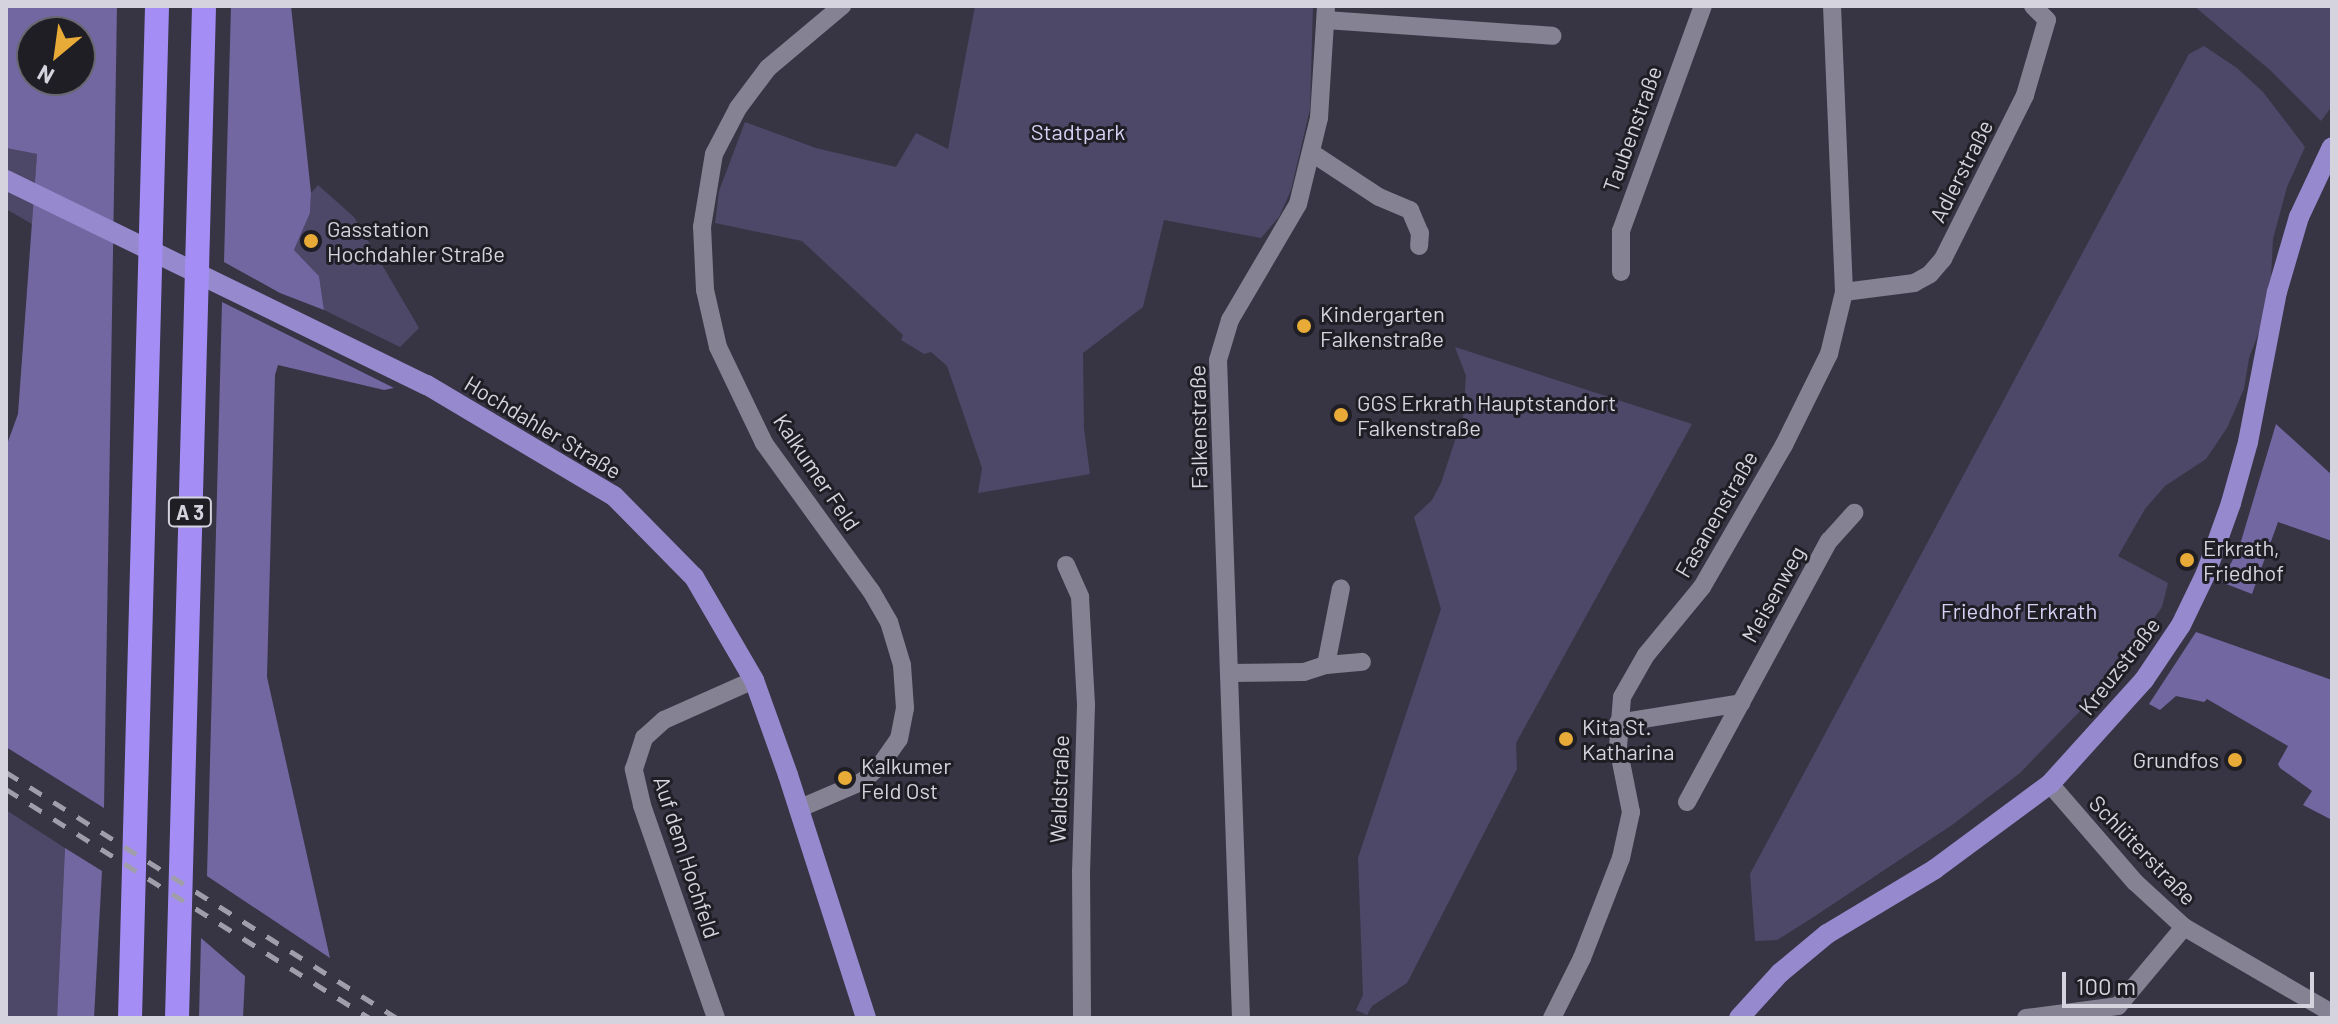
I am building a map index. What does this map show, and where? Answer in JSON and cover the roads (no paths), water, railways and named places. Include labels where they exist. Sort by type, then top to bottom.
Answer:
[{"type":"highway","name":"A 3","points":[[130,1018],[157,6]]},
{"type":"highway","name":"A 3","points":[[177,1018],[204,6]]},
{"type":"main road","name":"Kreuzstraße","points":[[1739,1018],[1780,973],[1827,934],[1935,869],[2050,784],[2144,680],[2181,625],[2206,573],[2248,442],[2277,292],[2299,217],[2332,147]]},
{"type":"main road","name":"Hochdahler Straße","points":[[6,180],[427,385],[614,496],[694,577],[754,680],[866,1018]]},
{"type":"street","name":"Kalkumer Feld","points":[[798,809],[863,781],[882,763],[899,739],[905,708],[902,665],[883,612],[764,443],[718,347],[705,290],[702,227],[714,154],[738,108],[768,68],[842,6]]},
{"type":"street","name":"Taubenstraße","points":[[1621,272],[1621,231],[1703,6]]},
{"type":"street","name":"Fasanenstraße","points":[[1552,1018],[1582,958],[1621,858],[1628,827],[1631,812],[1618,747],[1622,697],[1632,674],[1702,587],[1813,389],[1829,354],[1844,292],[1832,6]]},
{"type":"street","name":"Adlerstraße","points":[[1844,292],[1914,283],[1930,274],[1943,259],[2025,95],[2047,20],[2033,6]]},
{"type":"street","points":[[1326,13],[1552,36]]},
{"type":"street","name":"Falkenstraße","points":[[1241,1018],[1218,360],[1230,320],[1298,204],[1319,118],[1326,13]]},
{"type":"street","points":[[1312,153],[1379,197],[1410,210],[1420,233],[1419,246]]},
{"type":"street","name":"Meisenweg","points":[[1687,802],[1829,541],[1854,513]]},
{"type":"street","name":"Waldstraße","points":[[1066,565],[1080,597],[1086,705],[1081,871],[1082,1018]]},
{"type":"street","points":[[1326,665],[1341,588]]},
{"type":"street","points":[[1230,673],[1304,672],[1326,665],[1362,662]]},
{"type":"street","name":"Auf dem Hochfeld","points":[[716,1018],[642,805],[634,769],[644,738],[664,720],[754,680]]},
{"type":"street","points":[[1618,723],[1741,703]]},
{"type":"street","name":"Schlüterstraße","points":[[2050,784],[2135,882],[2184,927],[2332,1013]]},
{"type":"street","points":[[2026,1018],[2121,1012],[2184,927]]},
{"type":"railway","points":[[6,772],[397,1018]]},
{"type":"railway","points":[[6,789],[370,1018]]},
{"type":"place","name":"Gasstation Hochdahler Straße","points":[[311,241]]},
{"type":"place","name":"Kindergarten Falkenstraße","points":[[1304,326]]},
{"type":"place","name":"GGS Erkrath Hauptstandort Falkenstraße","points":[[1341,415]]},
{"type":"place","name":"Erkrath, Friedhof","points":[[2187,560]]},
{"type":"place","name":"Kita St. Katharina","points":[[1566,739]]},
{"type":"place","name":"Grundfos","points":[[2235,760]]},
{"type":"place","name":"Kalkumer Feld Ost","points":[[845,778]]},
{"type":"park label","name":"Stadtpark","points":[[1078,132]]},
{"type":"park label","name":"Friedhof Erkrath","points":[[2019,611]]}]
